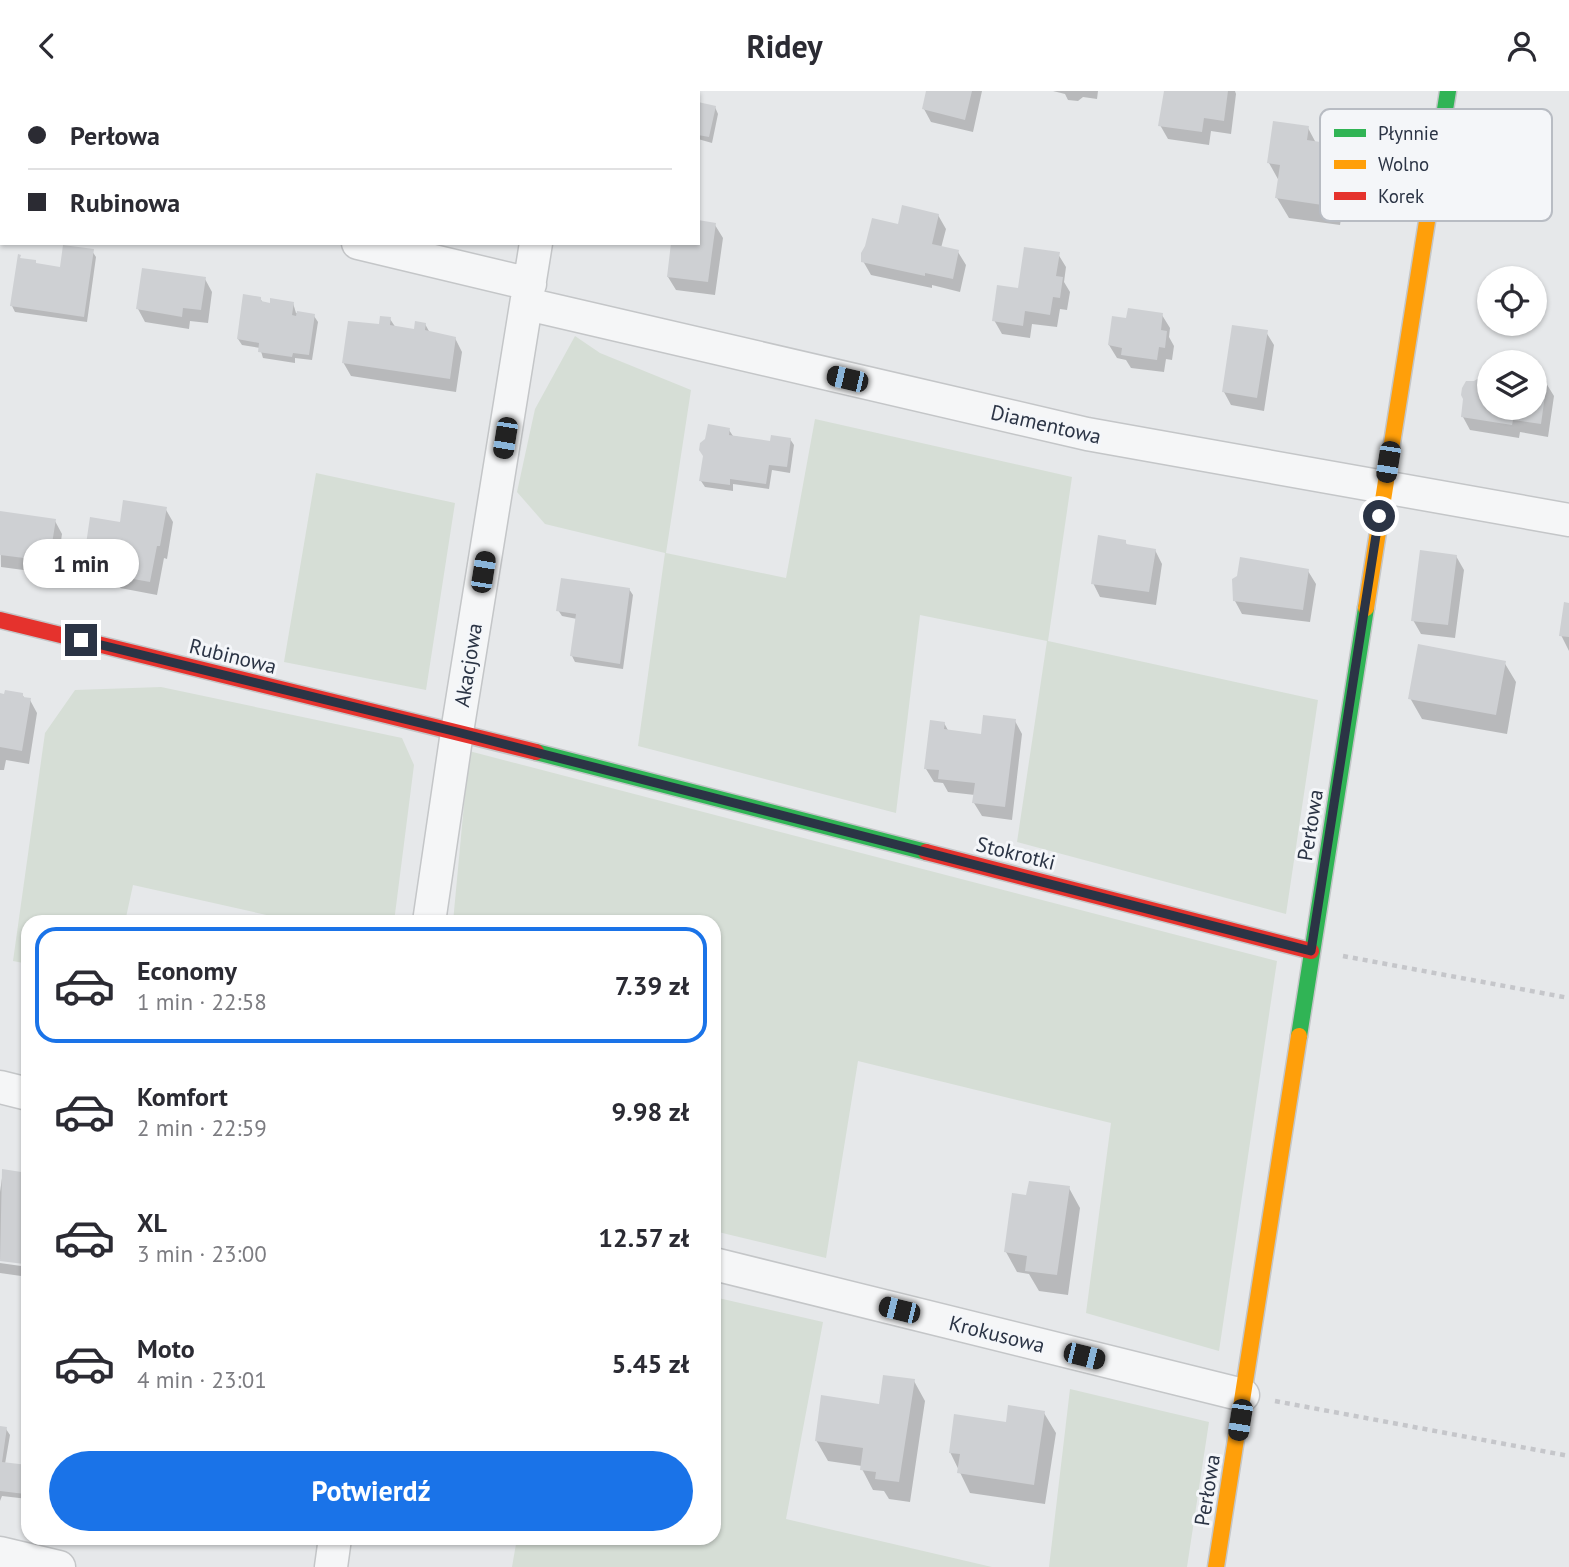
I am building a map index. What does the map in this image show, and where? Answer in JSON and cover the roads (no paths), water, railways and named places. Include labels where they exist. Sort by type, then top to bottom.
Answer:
[{"type":"street","name":"Perłowa","points":[[1445,109],[1448,91]]},
{"type":"street","name":"Perłowa","points":[[1216,1567],[1427,221]]},
{"type":"street","name":"Diamentowa","points":[[365,245],[528,294],[1087,434],[1569,520]]},
{"type":"street","name":"Akacjowa","points":[[430,915],[536,245]]},
{"type":"street","name":"Rubinowa","points":[[0,620],[457,732]]},
{"type":"street","name":"Stokrotki","points":[[457,732],[1311,951]]},
{"type":"street","points":[[0,1087],[21,1092]]},
{"type":"street","name":"Krokusowa","points":[[721,1266],[1243,1395]]},
{"type":"street","points":[[331,1567],[334,1545]]},
{"type":"street","points":[[0,1553],[59,1567]]}]
